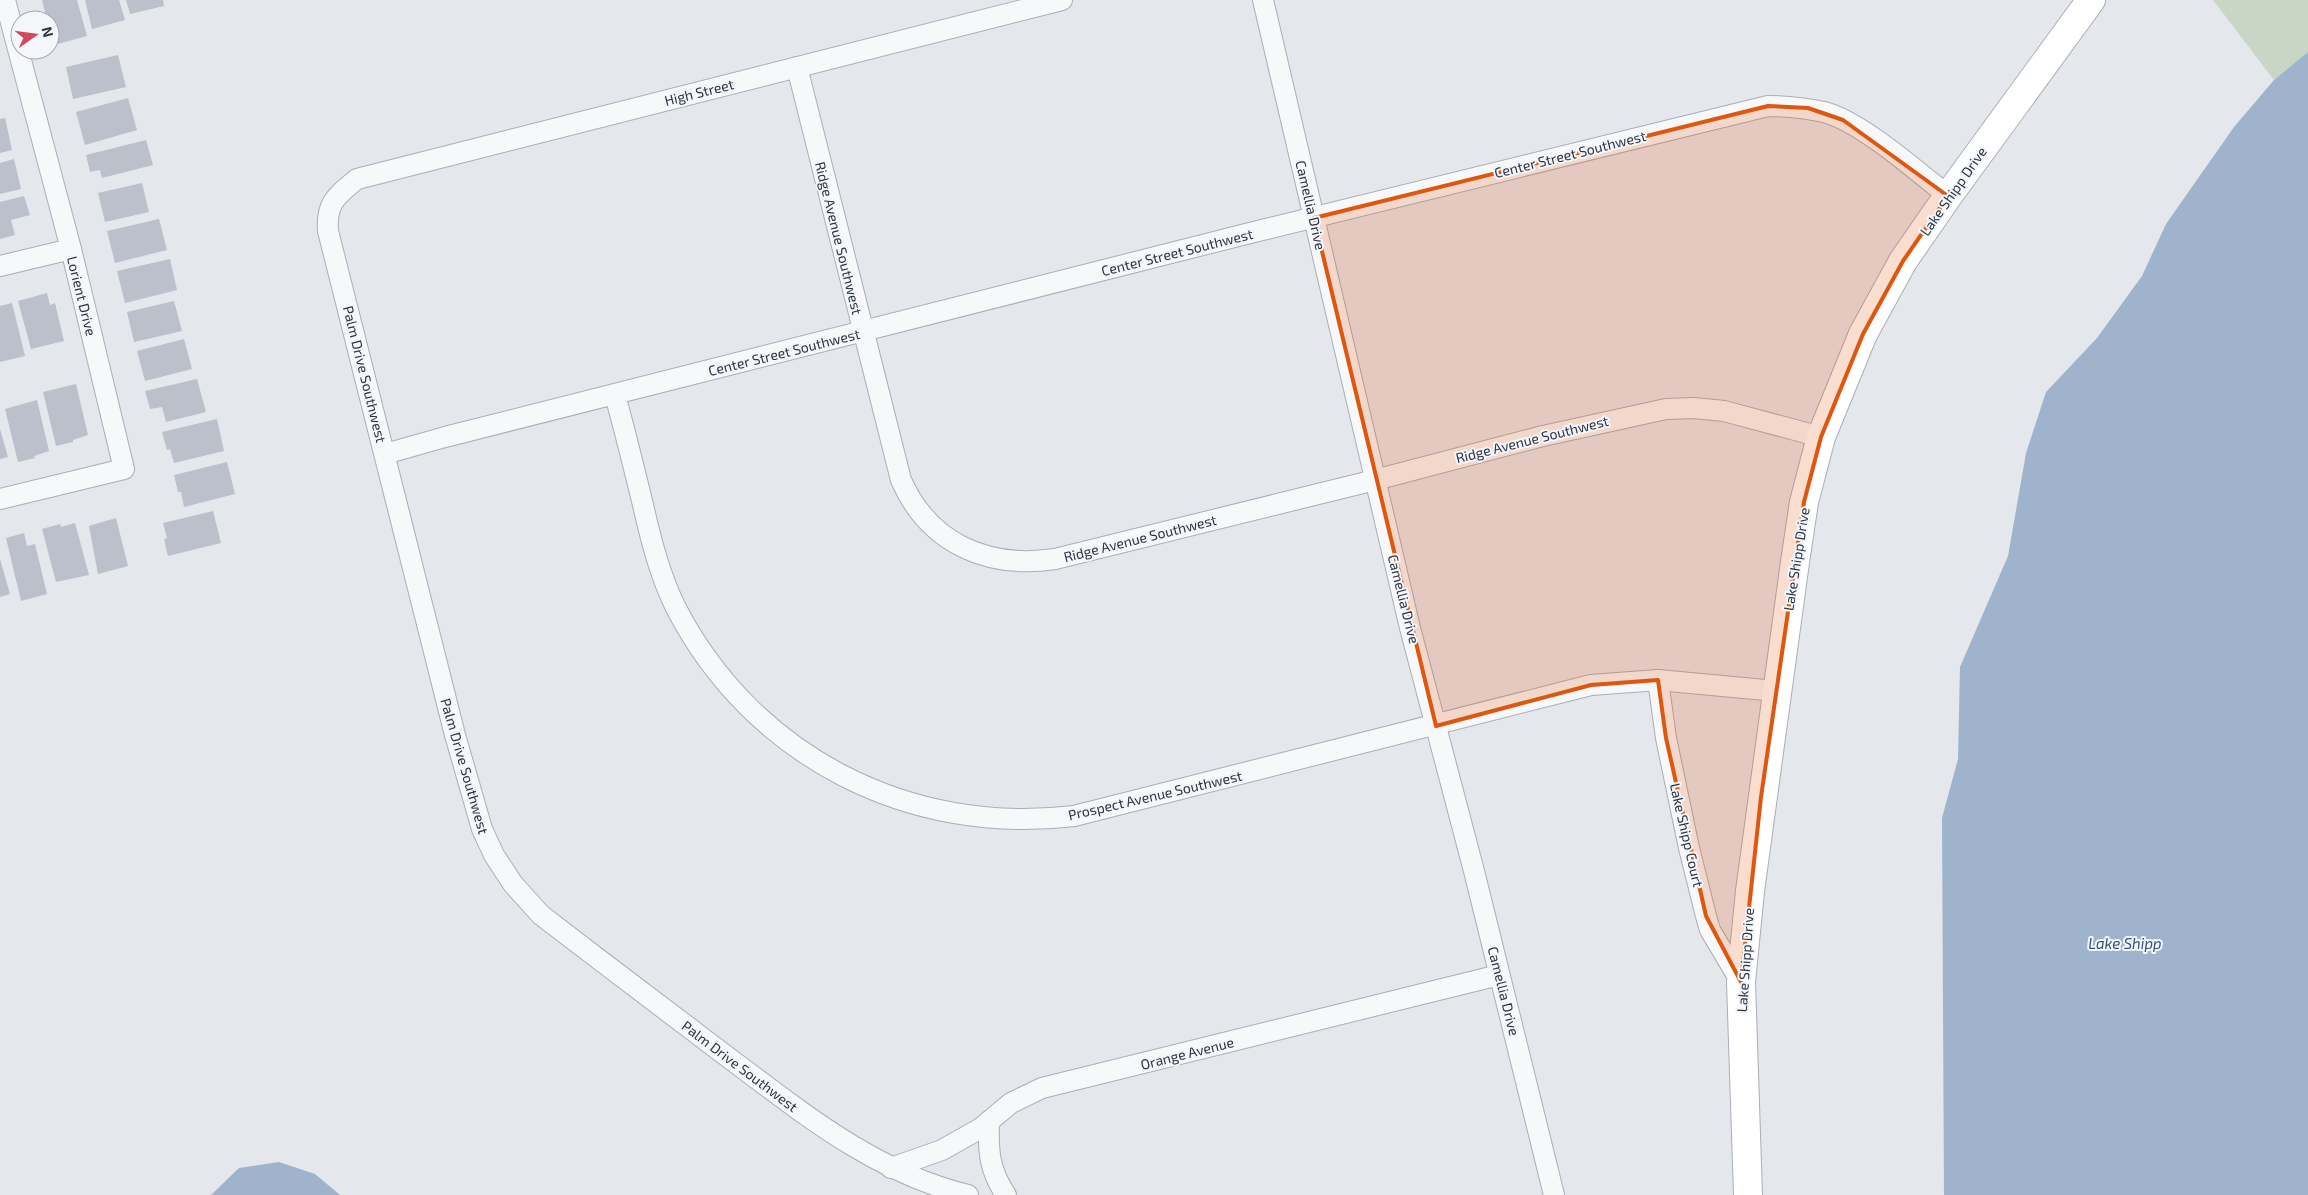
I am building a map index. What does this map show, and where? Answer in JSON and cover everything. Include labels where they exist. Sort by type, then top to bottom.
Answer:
[{"type":"street","name":"Lorient Drive","points":[[0,499],[124,468],[71,249],[5,0]]},
{"type":"street","name":"High Street","points":[[340,193],[357,179],[1062,0]]},
{"type":"street","name":"Camellia Drive","points":[[1263,0],[1375,480],[1554,1195]]},
{"type":"street","name":"Lake Shipp Drive","points":[[1748,1195],[1742,1052],[1742,982],[1750,891],[1776,691],[1804,502],[1821,437],[1863,334],[1904,262],[1948,196],[2090,0]]},
{"type":"street","name":"Ridge Avenue Southwest","points":[[797,67],[896,466],[906,493],[929,523],[965,549],[982,556],[1010,561],[1055,559],[1375,480],[1543,436],[1666,409],[1694,408],[1724,411],[1821,437]]},
{"type":"street","name":"Center Street Southwest","points":[[385,454],[445,437],[1314,218],[1768,106],[1808,108],[1843,120],[1903,160],[1948,196]]},
{"type":"street","name":"Palm Drive Southwest","points":[[340,193],[332,202],[327,217],[328,231],[455,734],[482,829],[513,884],[541,915],[801,1111],[891,1168],[926,1183],[968,1195]]},
{"type":"street","points":[[0,266],[71,249]]},
{"type":"street","name":"Prospect Avenue Southwest","points":[[616,395],[655,555],[676,608],[706,658],[758,717],[786,741],[852,780],[896,799],[945,812],[987,818],[1049,819],[1074,816],[1436,726],[1591,685],[1658,680],[1776,691]]},
{"type":"street","name":"Lake Shipp Court","points":[[1658,680],[1668,747],[1689,848],[1706,916],[1710,930],[1742,982]]},
{"type":"street","name":"Orange Avenue","points":[[891,1168],[942,1150],[981,1128],[1011,1103],[1042,1088],[1499,974]]},
{"type":"street","points":[[989,1121],[988,1145],[990,1163],[995,1179],[1006,1195]]},
{"type":"highlighted area","points":[[1768,106],[1808,108],[1843,120],[1948,196],[1903,261],[1863,334],[1821,437],[1804,502],[1761,797],[1741,982],[1706,916],[1666,738],[1658,680],[1591,685],[1436,726],[1314,218]]},
{"type":"green space","points":[[2213,0],[2308,0],[2308,52],[2274,80]]},
{"type":"water","name":"Lake Shipp","points":[[2308,52],[2308,1195],[1944,1195],[1942,818],[1958,759],[1960,667],[2008,556],[2026,453],[2046,392],[2097,338],[2142,276],[2166,224],[2234,127],[2274,80]]},
{"type":"water","points":[[279,1162],[315,1174],[340,1195],[211,1195],[239,1168]]},
{"type":"building","points":[[42,0],[77,0],[87,36],[60,43],[60,10],[44,10]]},
{"type":"building","points":[[85,0],[119,0],[125,20],[92,29]]},
{"type":"building","points":[[126,0],[163,0],[164,6],[130,14]]},
{"type":"building","points":[[118,55],[126,87],[73,99],[66,67]]},
{"type":"building","points":[[128,98],[137,130],[85,145],[76,112]]},
{"type":"building","points":[[5,118],[12,150],[0,153],[0,119]]},
{"type":"building","points":[[146,140],[153,165],[102,178],[100,170],[90,172],[86,155]]},
{"type":"building","points":[[14,159],[21,189],[0,194],[0,163]]},
{"type":"building","points":[[142,183],[149,212],[105,222],[98,193]]},
{"type":"building","points":[[24,196],[30,215],[11,220],[15,235],[0,239],[0,202]]},
{"type":"building","points":[[159,219],[167,250],[115,263],[107,231]]},
{"type":"building","points":[[170,259],[177,290],[125,303],[117,271]]},
{"type":"building","points":[[47,293],[50,305],[55,303],[64,341],[31,349],[18,301]]},
{"type":"building","points":[[174,301],[182,331],[134,342],[127,312]]},
{"type":"building","points":[[12,303],[25,356],[0,362],[0,306]]},
{"type":"building","points":[[184,339],[192,369],[145,381],[137,351]]},
{"type":"building","points":[[197,379],[206,412],[166,422],[162,407],[150,409],[145,391]]},
{"type":"building","points":[[76,384],[88,435],[73,440],[73,442],[56,446],[43,392]]},
{"type":"building","points":[[37,400],[49,451],[34,456],[35,458],[18,462],[5,409]]},
{"type":"building","points":[[217,419],[224,451],[174,463],[170,449],[167,450],[162,432]]},
{"type":"building","points":[[0,429],[8,457],[0,459]]},
{"type":"building","points":[[227,462],[235,494],[184,507],[181,492],[178,492],[174,475]]},
{"type":"building","points":[[213,511],[221,543],[168,556],[164,539],[167,538],[163,523]]},
{"type":"building","points":[[116,518],[128,566],[98,574],[89,526]]},
{"type":"building","points":[[75,523],[89,575],[56,582],[42,529],[60,524],[61,527]]},
{"type":"building","points":[[24,533],[27,546],[35,544],[47,594],[21,601],[6,538]]},
{"type":"building","points":[[0,559],[10,594],[0,597]]}]
